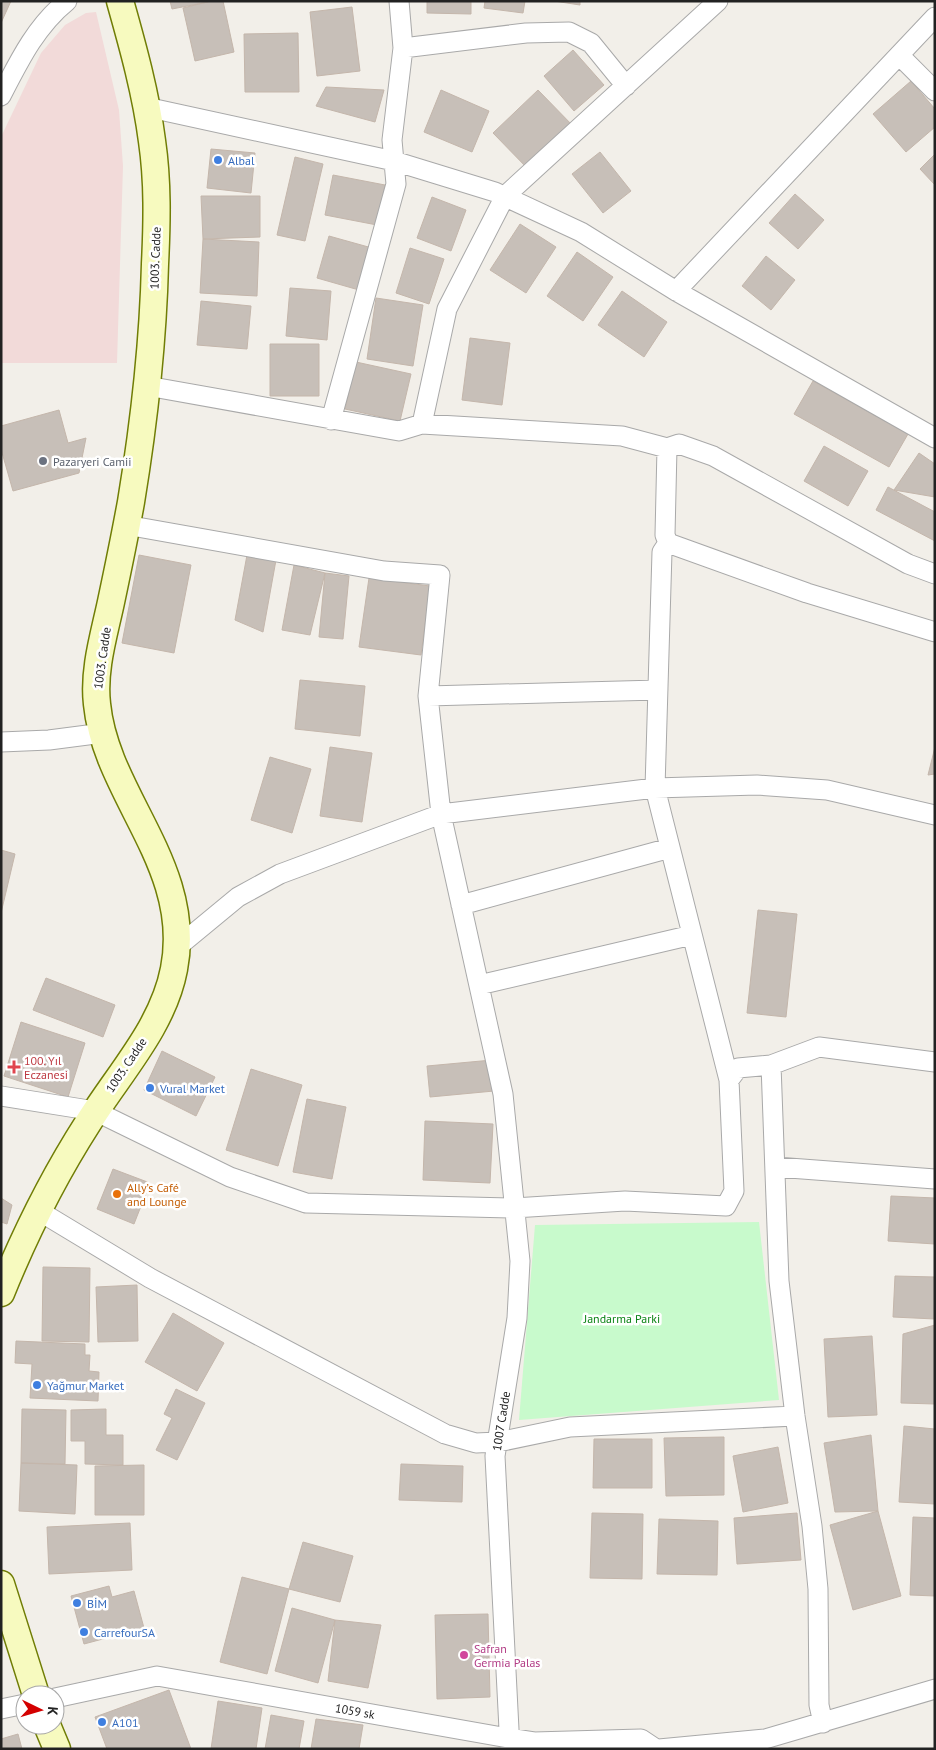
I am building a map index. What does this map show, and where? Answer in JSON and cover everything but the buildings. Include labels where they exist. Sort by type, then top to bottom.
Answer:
[{"type":"main road","name":"1003. Cadde","points":[[1,1293],[25,1237],[95,1111],[149,1031],[168,995],[175,964],[176,935],[172,896],[162,864],[113,761],[103,733],[97,704],[97,680],[102,641],[126,525],[143,429],[154,305],[156,179],[146,107],[120,1]]},
{"type":"main road","points":[[1,1584],[33,1685]]},
{"type":"main road","points":[[51,1735],[57,1749]]},
{"type":"street","points":[[1,96],[27,47],[42,26],[67,1]]},
{"type":"street","points":[[331,420],[396,184],[392,140],[403,48],[399,1]]},
{"type":"street","points":[[422,424],[447,309],[505,196],[718,1]]},
{"type":"street","points":[[676,291],[935,17]]},
{"type":"street","points":[[403,48],[526,33],[569,32],[591,43],[626,86]]},
{"type":"street","points":[[899,55],[935,90]]},
{"type":"street","points":[[146,107],[394,161],[505,196],[581,232],[676,291],[935,438]]},
{"type":"street","points":[[147,386],[399,431],[422,424],[622,436],[667,448],[679,444],[713,456],[908,564],[935,574]]},
{"type":"street","points":[[667,448],[665,535],[668,543],[806,593],[935,632]]},
{"type":"street","name":"1007 Cadde","points":[[126,525],[384,571],[440,575],[428,696],[440,814],[503,1094],[520,1261],[517,1318],[495,1456],[509,1743]]},
{"type":"street","points":[[1,1096],[95,1111],[230,1177],[306,1203],[514,1208],[625,1200],[726,1206],[734,1191],[729,1080],[655,788],[662,552],[668,543]]},
{"type":"street","points":[[428,696],[658,690]]},
{"type":"street","points":[[1,742],[49,740],[103,733]]},
{"type":"street","points":[[175,950],[238,897],[280,874],[440,814],[655,788],[757,785],[827,790],[935,815]]},
{"type":"street","points":[[461,905],[670,848]]},
{"type":"street","points":[[479,985],[692,934]]},
{"type":"street","points":[[729,1080],[738,1068],[772,1065],[819,1047],[935,1062]]},
{"type":"street","points":[[772,1065],[779,1281],[795,1416],[813,1535],[818,1589],[819,1705],[823,1723]]},
{"type":"street","points":[[776,1167],[935,1179]]},
{"type":"street","points":[[39,1211],[150,1278],[444,1434],[476,1443],[498,1442],[570,1427],[795,1416]]},
{"type":"street","name":"1059 sk","points":[[65,1696],[157,1676],[509,1743],[641,1739],[658,1749]]},
{"type":"street","points":[[658,1749],[765,1740],[935,1689]]},
{"type":"street","points":[[1,1709],[15,1706]]},
{"type":"shaded area","points":[[96,12],[119,110],[123,166],[117,363],[1,363],[1,137],[41,53],[65,25],[86,13]]},
{"type":"green space","name":"Jandarma Parki","points":[[759,1222],[779,1400],[519,1420],[535,1225]]},
{"type":"place","name":"Albal","points":[[218,160]]},
{"type":"place","name":"Pazaryeri Camii","points":[[43,461]]},
{"type":"place","name":"100. Yıl Eczanesi","points":[[14,1067]]},
{"type":"place","name":"Vural Market","points":[[150,1088]]},
{"type":"place","name":"Ally’s Café and Lounge","points":[[117,1194]]},
{"type":"place","name":"Yağmur Market","points":[[37,1385]]},
{"type":"place","name":"BİM","points":[[77,1603]]},
{"type":"place","name":"CarrefourSA","points":[[84,1632]]},
{"type":"place","name":"Safran Germia Palas","points":[[464,1655]]},
{"type":"place","name":"A101","points":[[102,1722]]}]
